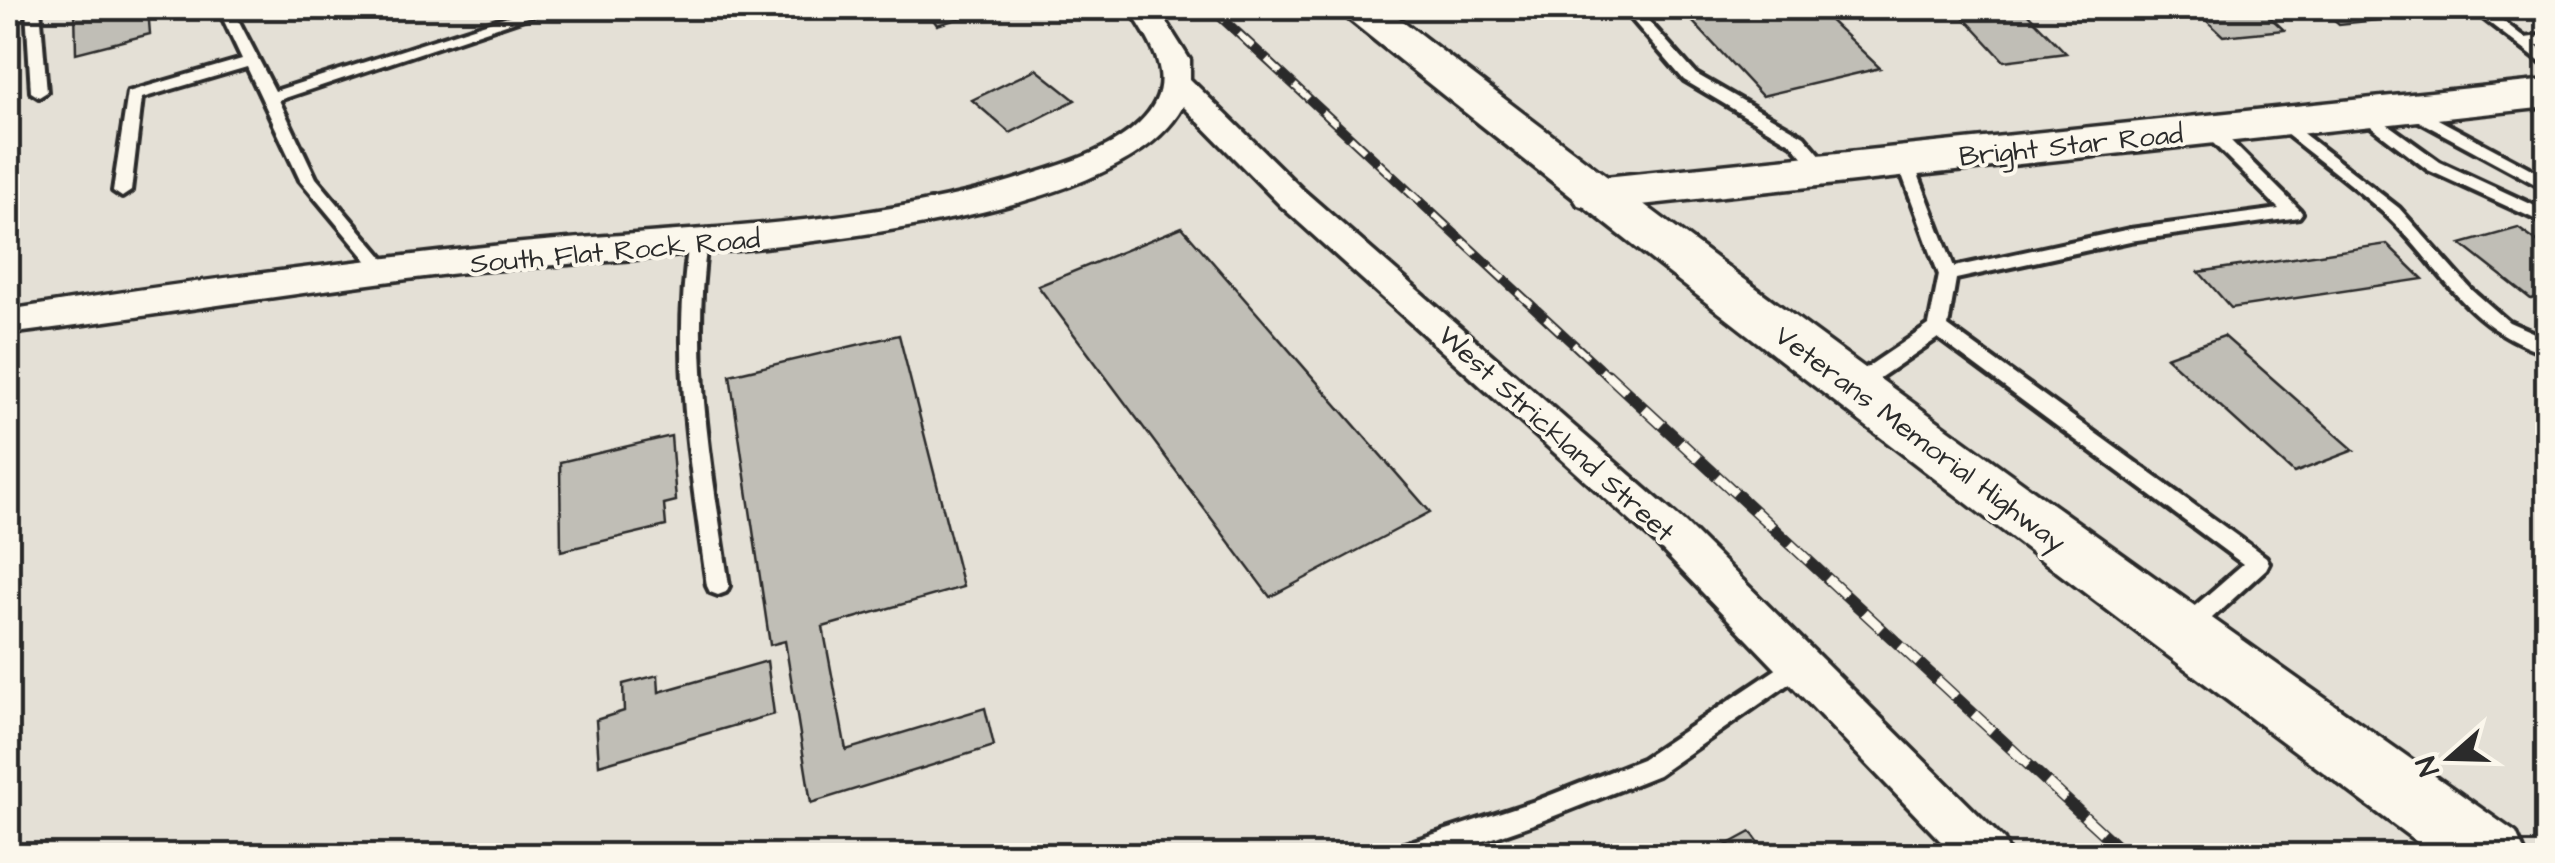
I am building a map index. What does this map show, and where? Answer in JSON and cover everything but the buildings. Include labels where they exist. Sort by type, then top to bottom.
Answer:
[{"type":"main road","name":"Veterans Memorial Highway","points":[[1361,8],[1595,194],[1852,387],[2181,632],[2492,856]]},
{"type":"main road","points":[[1393,8],[1470,94]]},
{"type":"main road","name":"Bright Star Road","points":[[1595,194],[2548,94]]},
{"type":"street","name":"West Strickland Street","points":[[1142,8],[1175,60],[1175,81],[1292,198],[1671,534],[1986,856]]},
{"type":"street","name":"South Flat Rock Road","points":[[8,322],[519,254],[698,242],[900,222],[1024,190],[1126,151],[1155,127],[1174,92],[1175,81]]},
{"type":"lane","points":[[33,8],[39,92]]},
{"type":"lane","points":[[225,8],[309,180],[386,272]]},
{"type":"lane","points":[[270,98],[547,8]]},
{"type":"lane","points":[[1629,8],[1690,76],[1798,140],[1824,170]]},
{"type":"lane","points":[[2477,8],[2548,63]]},
{"type":"lane","points":[[2522,42],[2548,40]]},
{"type":"lane","points":[[122,192],[134,96],[252,61]]},
{"type":"lane","points":[[2386,111],[2548,186]]},
{"type":"lane","points":[[2386,111],[2434,166],[2548,219]]},
{"type":"lane","points":[[2282,122],[2393,212],[2465,294],[2502,326],[2548,347]]},
{"type":"lane","points":[[1948,275],[2130,235],[2293,213],[2209,129]]},
{"type":"lane","points":[[1852,387],[1938,328],[1948,275],[1905,162]]},
{"type":"lane","points":[[698,242],[689,286],[688,362],[718,586]]},
{"type":"lane","points":[[1938,328],[2258,563],[2181,632]]},
{"type":"lane","points":[[1404,856],[1539,811],[1650,768],[1799,664]]},
{"type":"shaded area","points":[[8,8],[2547,8],[2547,855],[8,855]]},
{"type":"railway","points":[[1211,8],[1609,377]]},
{"type":"railway","points":[[1607,374],[2127,856]]}]
